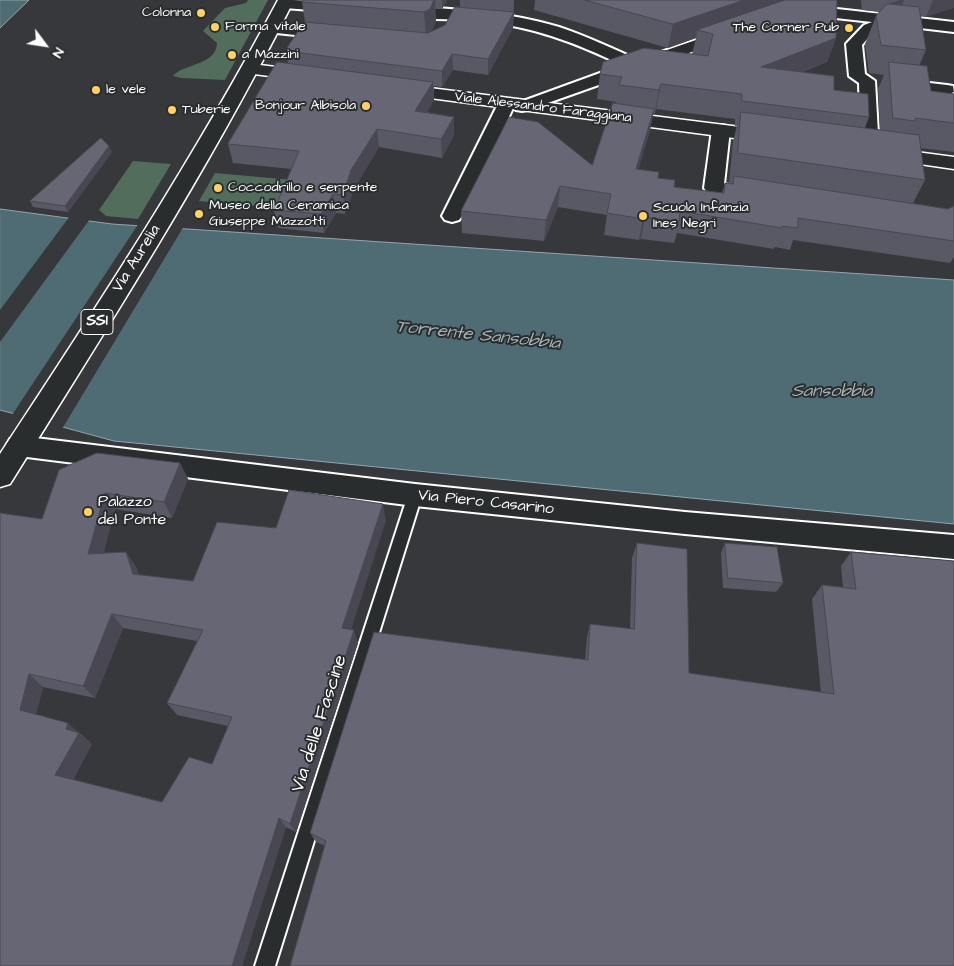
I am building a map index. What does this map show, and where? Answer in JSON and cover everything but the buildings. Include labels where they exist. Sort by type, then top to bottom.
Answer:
[{"type":"main road","name":"SS1","points":[[252,69],[286,1]]},
{"type":"main road","points":[[252,69],[326,79]]},
{"type":"main road","name":"Via Aurelia","points":[[23,440],[167,211],[252,69]]},
{"type":"main road","name":"Viale Alessandro Faraggiana","points":[[384,87],[786,139]]},
{"type":"main road","points":[[860,150],[954,163]]},
{"type":"main road","name":"SS1","points":[[0,476],[23,440]]},
{"type":"street","points":[[445,21],[455,0]]},
{"type":"street","points":[[772,0],[799,9],[954,27]]},
{"type":"street","points":[[776,17],[826,0]]},
{"type":"street","points":[[286,1],[354,8]]},
{"type":"street","points":[[382,10],[445,21],[513,13],[550,29],[578,38],[637,66]]},
{"type":"street","points":[[893,20],[869,28],[854,44],[857,76],[867,81],[952,90]]},
{"type":"street","points":[[272,29],[347,35]]},
{"type":"street","points":[[452,216],[514,105],[637,66],[739,30]]},
{"type":"street","points":[[860,150],[867,81]]},
{"type":"street","points":[[721,130],[714,188],[772,197]]},
{"type":"street","name":"Via Piero Casarino","points":[[23,440],[415,495],[685,524],[954,548]]},
{"type":"lane","name":"Via delle Fascine","points":[[265,966],[415,495]]},
{"type":"green space","points":[[248,0],[268,0],[225,80],[173,76],[211,56],[217,43],[203,31],[225,8],[246,3]]},
{"type":"green space","points":[[133,161],[171,164],[138,219],[106,216],[99,210]]},
{"type":"green space","points":[[215,173],[293,180],[279,208],[199,201]]},
{"type":"water","points":[[0,0],[29,0],[0,28]]},
{"type":"water","name":"Sansobbia","points":[[0,209],[112,224],[954,280],[954,524],[114,441],[0,410]]},
{"type":"pier","points":[[70,216],[90,219],[0,342],[0,310]]},
{"type":"pier","points":[[139,223],[184,226],[62,429],[12,415]]},
{"type":"place","name":"Colonna","points":[[201,13]]},
{"type":"place","name":"Forma vitale","points":[[215,27]]},
{"type":"place","name":"The Corner Pub","points":[[849,28]]},
{"type":"place","name":"a Mazzini","points":[[232,55]]},
{"type":"place","name":"le vele","points":[[96,90]]},
{"type":"place","name":"Bonjour Albisola","points":[[366,106]]},
{"type":"place","name":"Tuberie","points":[[172,110]]},
{"type":"place","name":"Coccodrillo e serpente","points":[[218,188]]},
{"type":"place","name":"Museo della Ceramica Giuseppe Mazzotti","points":[[199,214]]},
{"type":"place","name":"Scuola Infanzia Ines Negri","points":[[643,216]]},
{"type":"place","name":"Palazzo del Ponte","points":[[88,512]]},
{"type":"water label","name":"Torrente Sansobbia","points":[[478,336]]}]
